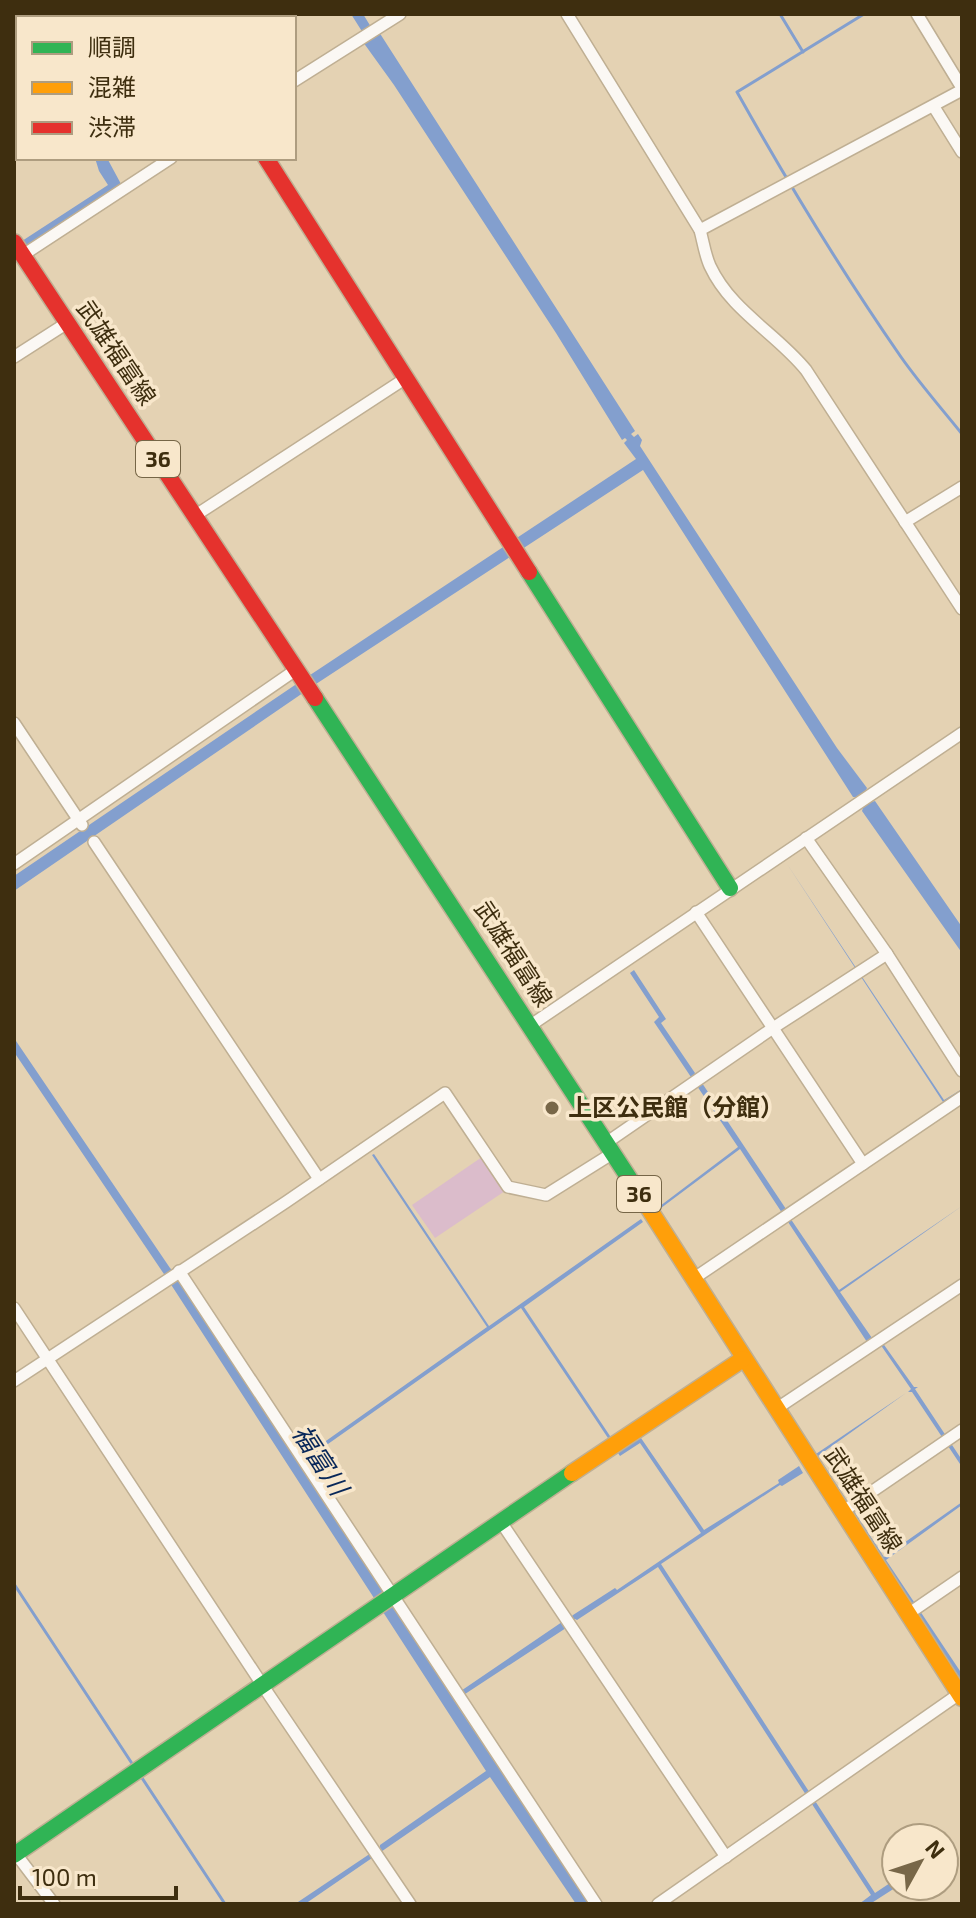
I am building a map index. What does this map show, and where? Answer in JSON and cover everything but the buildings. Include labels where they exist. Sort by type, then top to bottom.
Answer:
[{"type":"street","points":[[296,80],[400,14]]},
{"type":"street","points":[[567,14],[700,230],[709,264],[721,285],[747,316],[794,355],[806,370],[962,609]]},
{"type":"street","points":[[700,230],[934,107],[962,89],[917,14]]},
{"type":"street","points":[[934,107],[962,152]]},
{"type":"street","points":[[18,248],[168,160]]},
{"type":"street","points":[[267,160],[730,888]]},
{"type":"street","name":"武雄福富線","points":[[18,248],[531,1025],[743,1359],[847,1508],[913,1610],[961,1696]]},
{"type":"street","points":[[14,357],[67,323]]},
{"type":"street","points":[[196,515],[406,378]]},
{"type":"street","points":[[905,522],[962,487]]},
{"type":"street","points":[[14,864],[299,672]]},
{"type":"street","points":[[14,723],[80,822]]},
{"type":"street","points":[[531,1025],[962,733]]},
{"type":"street","points":[[806,838],[887,954],[962,1071]]},
{"type":"street","points":[[94,842],[319,1179]]},
{"type":"street","points":[[696,912],[860,1160]]},
{"type":"street","points":[[14,1381],[445,1093],[508,1187],[546,1195],[702,1076],[887,954]]},
{"type":"street","points":[[693,1279],[786,1216],[860,1160],[962,1097]]},
{"type":"street","points":[[179,1271],[302,1459],[386,1602],[456,1695],[596,1904]]},
{"type":"street","points":[[776,1409],[962,1285]]},
{"type":"street","points":[[14,1308],[410,1904]]},
{"type":"street","points":[[54,1904],[16,1850],[743,1359]]},
{"type":"street","points":[[847,1508],[953,1437]]},
{"type":"street","points":[[501,1522],[726,1857]]},
{"type":"street","points":[[913,1610],[962,1577]]},
{"type":"street","points":[[658,1904],[961,1696]]},
{"type":"shaded area","points":[[482,1157],[505,1191],[435,1238],[412,1205]]},
{"type":"water","points":[[351,14],[363,14],[371,27],[379,32],[635,431],[631,434],[634,437],[638,434],[642,440],[640,446],[837,748],[867,788],[865,792],[871,802],[875,801],[962,927],[962,953],[862,811],[856,797],[853,797],[643,470],[316,684],[14,891],[14,876],[636,459],[624,443],[627,440],[622,440],[556,333],[363,42],[363,33]]},
{"type":"water","points":[[96,160],[108,160],[121,184],[27,247],[22,241],[108,185]]},
{"type":"water","points":[[787,864],[944,1100],[962,1089],[962,1092],[786,1212],[839,1290],[962,1206],[840,1292],[872,1338],[882,1342],[914,1387],[918,1387],[915,1389],[962,1460],[962,1467],[912,1392],[908,1392],[911,1389],[880,1344],[867,1342],[740,1149],[660,1206],[738,1147],[654,1022],[659,1017],[630,973],[634,970],[666,1019],[661,1023],[694,1075],[786,1209],[943,1102]]},
{"type":"water","points":[[14,1038],[180,1279],[299,1460],[487,1327],[372,1155],[489,1326],[641,1219],[643,1222],[524,1307],[620,1451],[641,1438],[704,1530],[779,1483],[778,1480],[799,1466],[803,1473],[661,1564],[875,1893],[880,1890],[880,1898],[870,1904],[859,1904],[871,1895],[658,1567],[453,1699],[589,1904],[576,1904],[490,1777],[305,1904],[295,1904],[486,1771],[170,1283],[14,1052]],"holes":[[[521,1308],[620,1456],[640,1443],[701,1533],[452,1697],[301,1463]]]},
{"type":"water","points":[[906,1393],[818,1456],[884,1557],[962,1502],[886,1560],[962,1674],[962,1681],[813,1456]]},
{"type":"waterway","points":[[780,14],[803,52]]},
{"type":"waterway","points":[[864,14],[737,92],[858,293],[908,367],[962,434]]},
{"type":"waterway","points":[[14,1584],[133,1765]]},
{"type":"waterway","points":[[142,1778],[225,1904]]},
{"type":"traffic: fast","points":[[529,572],[730,888]]},
{"type":"traffic: fast","points":[[315,698],[644,1201]]},
{"type":"traffic: fast","points":[[14,1855],[572,1473]]},
{"type":"traffic: slow","points":[[644,1201],[962,1698]]},
{"type":"traffic: slow","points":[[572,1473],[743,1359]]},
{"type":"traffic: jam","points":[[267,160],[529,572]]},
{"type":"traffic: jam","points":[[14,242],[315,698]]},
{"type":"place","name":"上区公民館（分館）","points":[[552,1108]]},
{"type":"water label","name":"福富川","points":[[320,1460]]}]
